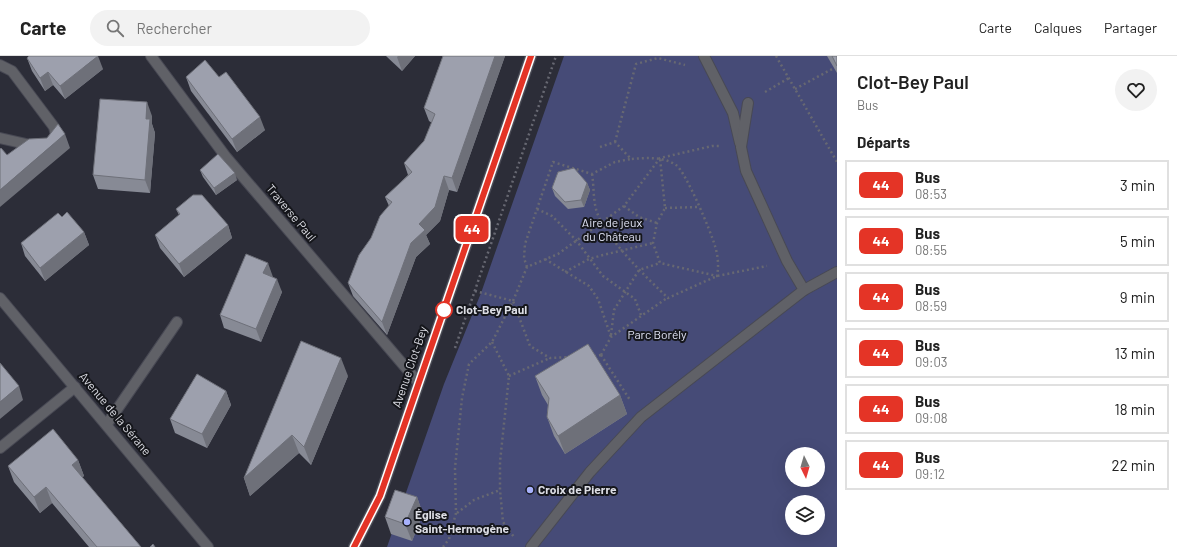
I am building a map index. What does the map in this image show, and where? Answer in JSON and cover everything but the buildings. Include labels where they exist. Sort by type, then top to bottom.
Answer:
[{"type":"street","name":"Traverse Paul","points":[[151,56],[226,157],[418,382]]},
{"type":"street","name":"Avenue Clot-Bey","points":[[354,547],[380,496],[531,56]]},
{"type":"street","points":[[704,56],[732,113],[746,171],[787,261],[804,290]]},
{"type":"street","points":[[0,65],[12,71],[54,127],[56,136],[48,146],[38,147],[0,138]]},
{"type":"street","points":[[741,147],[748,103]]},
{"type":"street","points":[[531,547],[590,472],[641,417],[804,290],[837,272]]},
{"type":"street","name":"Avenue de la Sérane","points":[[0,298],[107,424],[208,547]]},
{"type":"street","points":[[107,424],[177,322]]},
{"type":"street","points":[[0,448],[75,387]]},
{"type":"path","points":[[455,348],[556,56]]},
{"type":"path","points":[[776,56],[837,162]]},
{"type":"path","points":[[616,142],[636,64],[658,58],[698,69],[711,68]]},
{"type":"path","points":[[795,89],[834,68]]},
{"type":"path","points":[[748,103],[789,78]]},
{"type":"path","points":[[600,147],[616,142]]},
{"type":"path","points":[[616,142],[631,159]]},
{"type":"path","points":[[443,547],[449,539],[456,513],[455,468],[462,398],[469,364],[492,342],[513,301],[527,267],[524,258],[525,244],[552,162],[592,174],[615,162],[631,159],[660,158],[712,146],[741,147]]},
{"type":"path","points":[[527,267],[558,254],[624,206],[660,158]]},
{"type":"path","points":[[660,158],[678,166],[699,207],[715,245],[719,266],[717,276]]},
{"type":"path","points":[[660,158],[665,208],[657,223],[653,243],[660,263]]},
{"type":"path","points":[[592,174],[596,208],[601,222],[639,270],[668,298]]},
{"type":"path","points":[[624,206],[639,218],[657,223]]},
{"type":"path","points":[[665,208],[699,207]]},
{"type":"path","points":[[537,209],[552,216],[576,240],[603,276],[635,300],[641,315]]},
{"type":"path","points":[[565,272],[589,259],[653,243]]},
{"type":"path","points":[[545,259],[588,286],[598,299],[611,337]]},
{"type":"path","points":[[601,356],[611,337],[614,310],[639,270],[660,263],[717,276]]},
{"type":"path","points":[[611,337],[641,315],[668,298],[717,276],[743,271]]},
{"type":"path","points":[[481,293],[513,301]]},
{"type":"path","points":[[513,301],[530,346],[550,358]]},
{"type":"path","points":[[492,342],[509,376],[500,462],[500,490],[503,522],[516,541]]},
{"type":"path","points":[[587,356],[601,356]]},
{"type":"path","points":[[601,356],[641,417]]},
{"type":"path","points":[[509,376],[550,358],[572,357]]},
{"type":"path","points":[[456,513],[474,500],[500,490]]},
{"type":"green space","name":"Parc Borély","points":[[564,56],[837,56],[837,547],[387,547],[444,384],[481,293]]},
{"type":"bus line","name":"44","points":[[354,547],[380,496],[531,56]]},
{"type":"place","name":"Clot-Bey Paul","points":[[444,310]]},
{"type":"place","name":"Croix de Pierre","points":[[530,490]]},
{"type":"place","name":"Église Saint-Hermogène","points":[[407,522]]},
{"type":"park label","name":"Aire de jeux du Château","points":[[612,230]]}]
